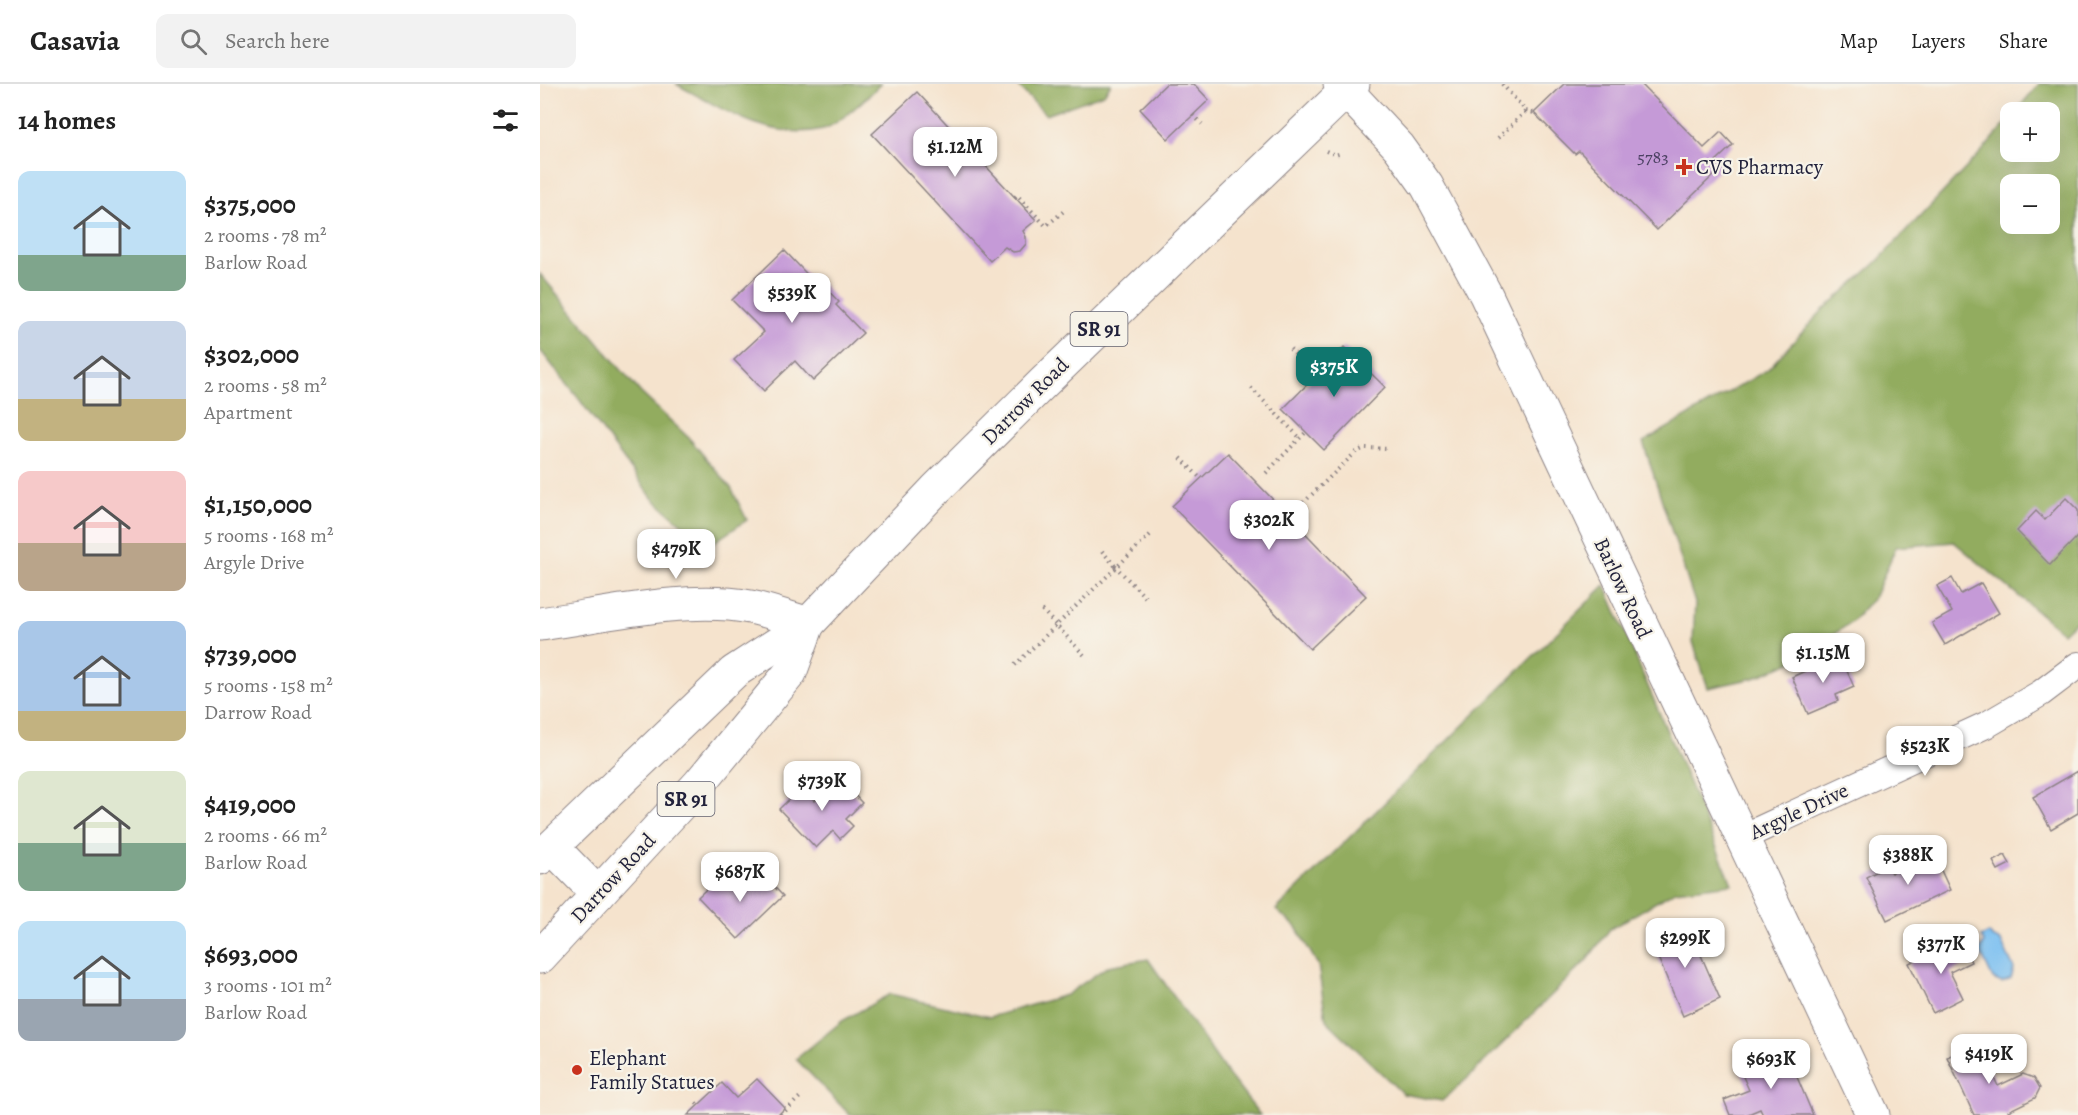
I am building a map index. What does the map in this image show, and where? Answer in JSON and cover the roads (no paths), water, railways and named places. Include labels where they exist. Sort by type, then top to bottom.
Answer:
[{"type":"main road","name":"Darrow Road","points":[[546,852],[734,672],[808,624],[935,490],[1347,86]]},
{"type":"main road","name":"Barlow Road","points":[[1347,86],[1399,147],[1427,186],[1486,295],[1873,1115]]},
{"type":"main road","points":[[540,624],[667,606],[708,603],[751,607],[808,624]]},
{"type":"main road","name":"Darrow Road","points":[[540,957],[699,784],[790,673],[808,624]]},
{"type":"main road","points":[[546,852],[598,894]]},
{"type":"street","name":"Argyle Drive","points":[[1741,838],[1988,724],[2041,693],[2078,665]]},
{"type":"water","points":[[1989,933],[2001,941],[2014,969],[2011,979],[2002,983],[1993,979],[1980,951],[1984,942],[1981,937]]},
{"type":"place","name":"CVS Pharmacy","points":[[1684,167]]},
{"type":"place","name":"Elephant Family Statues","points":[[577,1070]]}]
